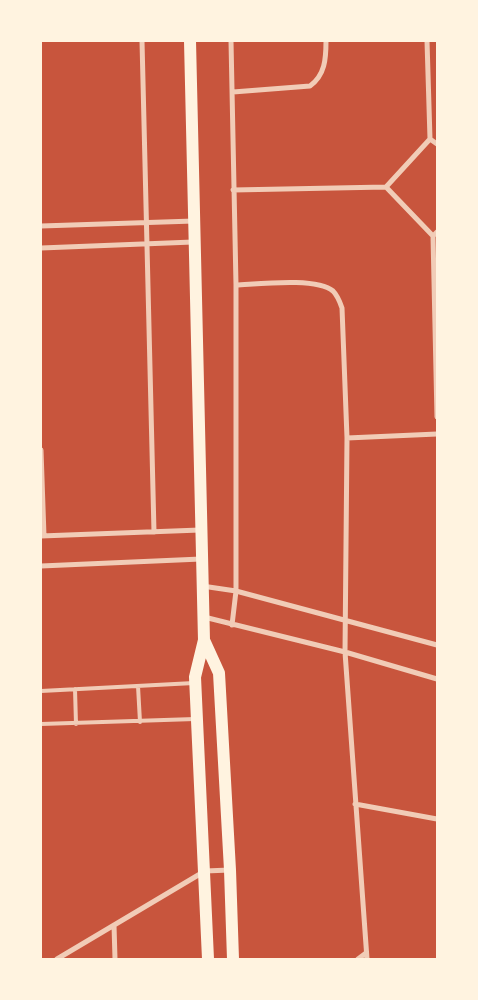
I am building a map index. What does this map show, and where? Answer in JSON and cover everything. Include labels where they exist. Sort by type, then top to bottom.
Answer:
[{"type":"main road","points":[[190,41],[204,640],[195,677],[208,959]]},
{"type":"main road","points":[[204,640],[219,673],[233,959]]},
{"type":"street","points":[[142,41],[154,532]]},
{"type":"street","points":[[232,41],[236,285],[236,591],[232,625]]},
{"type":"street","points":[[233,92],[310,86],[318,80],[325,65],[326,41]]},
{"type":"street","points":[[386,187],[430,139],[427,41]]},
{"type":"street","points":[[430,139],[437,144]]},
{"type":"street","points":[[233,190],[386,187],[435,234],[437,417]]},
{"type":"street","points":[[41,226],[194,221]]},
{"type":"street","points":[[41,248],[195,242]]},
{"type":"street","points":[[236,285],[311,283],[326,287],[333,292],[342,308],[347,438],[345,652],[366,956],[358,959]]},
{"type":"street","points":[[347,438],[437,434]]},
{"type":"street","points":[[41,450],[43,536],[200,530]]},
{"type":"street","points":[[41,566],[201,559]]},
{"type":"street","points":[[202,586],[236,591],[437,645]]},
{"type":"street","points":[[203,617],[345,652],[436,677]]},
{"type":"street","points":[[356,804],[437,819]]},
{"type":"street","points":[[57,959],[205,871],[230,870]]},
{"type":"street","points":[[114,925],[115,959]]},
{"type":"lane","points":[[41,691],[196,683]]},
{"type":"lane","points":[[138,686],[140,722]]},
{"type":"lane","points":[[75,689],[76,724]]},
{"type":"lane","points":[[41,724],[198,719]]}]
